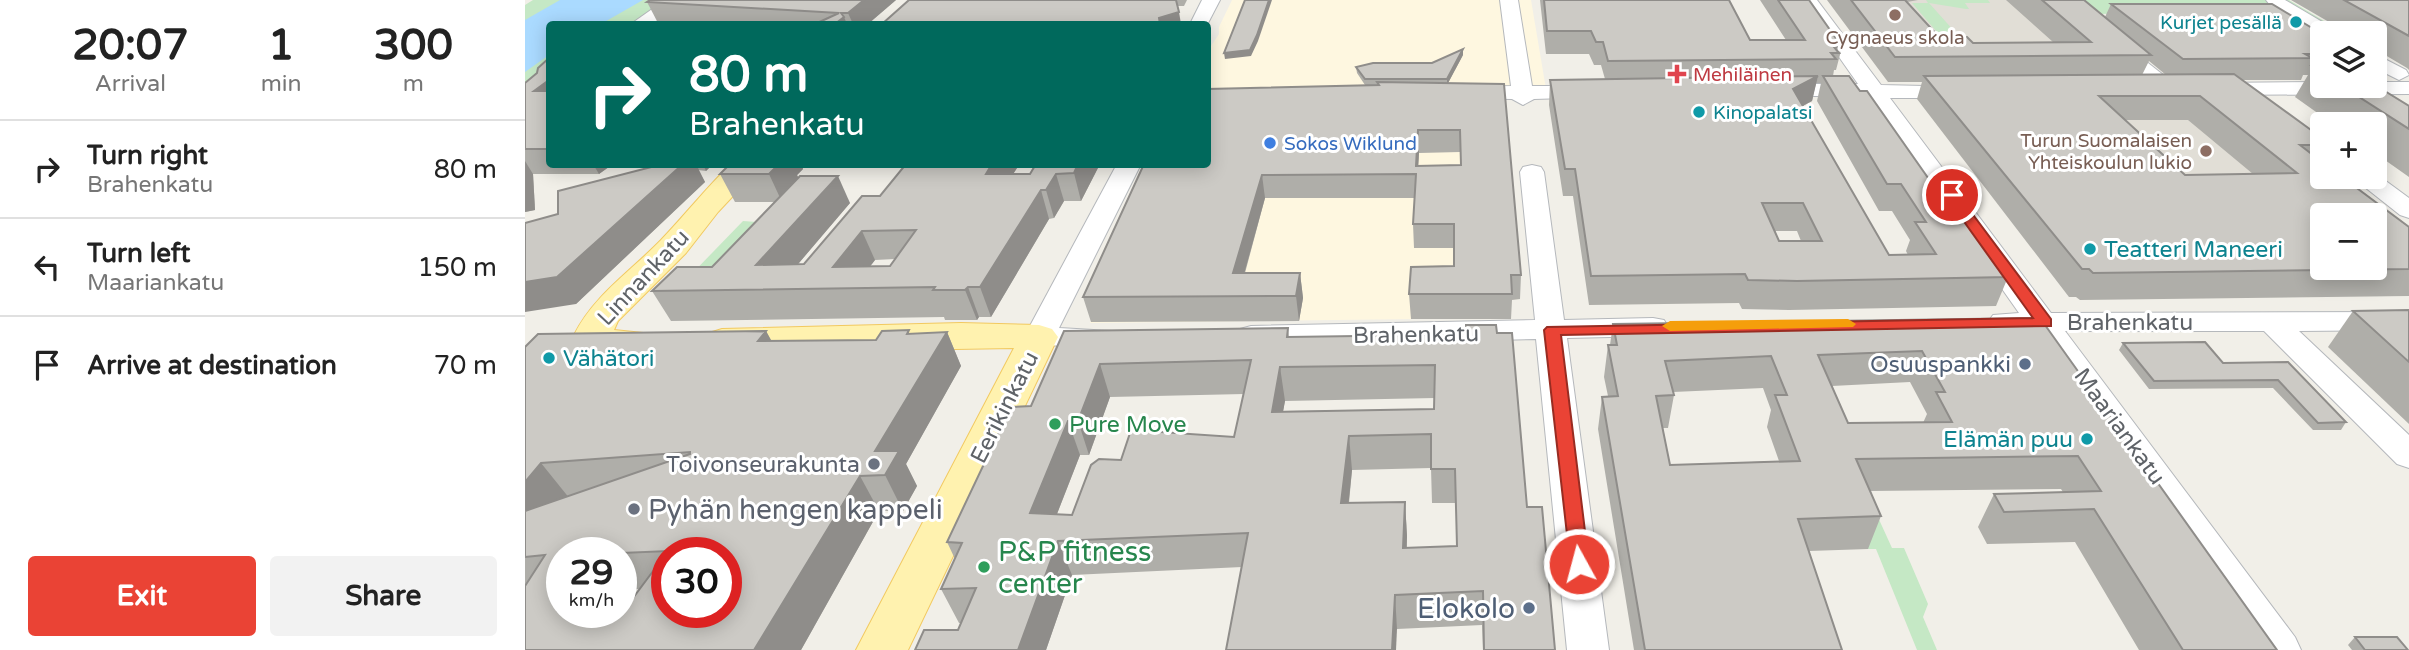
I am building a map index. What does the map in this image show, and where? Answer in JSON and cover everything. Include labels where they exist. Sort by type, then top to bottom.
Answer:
[{"type":"main road","name":"Linnankatu","points":[[745,168],[707,205],[674,246],[602,316],[582,341],[682,342],[961,335],[1039,337]]},
{"type":"main road","name":"Eerikinkatu","points":[[882,650],[1039,337]]},
{"type":"street","points":[[645,21],[678,0]]},
{"type":"street","points":[[1200,21],[1210,0]]},
{"type":"street","points":[[1509,0],[1523,96]]},
{"type":"street","name":"Maariankatu","points":[[1808,0],[2280,650]]},
{"type":"street","points":[[2057,0],[2168,90]]},
{"type":"street","points":[[2262,15],[2280,6],[2312,21]]},
{"type":"street","points":[[2077,16],[2105,16]]},
{"type":"street","points":[[2387,69],[2404,81]]},
{"type":"street","points":[[2136,90],[2246,89],[2404,81]]},
{"type":"street","points":[[2246,89],[2273,109]]},
{"type":"street","points":[[1761,90],[1981,91]]},
{"type":"street","points":[[1440,93],[1523,96],[1616,91]]},
{"type":"street","name":"Eerikinkatu","points":[[1039,337],[1127,168]]},
{"type":"street","points":[[1532,172],[1588,650]]},
{"type":"street","points":[[2380,189],[2409,210]]},
{"type":"street","name":"Brahenkatu","points":[[1979,323],[2409,321]]},
{"type":"street","points":[[2272,322],[2409,456]]},
{"type":"street","name":"Brahenkatu","points":[[1217,337],[1686,326]]},
{"type":"street","points":[[1039,337],[1134,338]]},
{"type":"shaded area","points":[[1232,0],[1531,0],[1546,89],[1211,92],[1211,46],[1219,34],[1219,27]]},
{"type":"shaded area","points":[[1828,0],[2047,0],[2082,31],[1948,82]]},
{"type":"shaded area","name":"Turun Suomalaisen Yhteiskoulun lukio","points":[[2228,102],[2310,167],[2310,179],[2169,198],[2073,104]]},
{"type":"shaded area","points":[[1504,105],[1520,299],[1507,300],[1508,318],[1090,323],[1158,168],[1211,168],[1211,163]]},
{"type":"green space","points":[[533,0],[673,0],[639,21],[546,21],[546,81],[525,97],[525,5]]},
{"type":"green space","points":[[1926,0],[1988,0],[1990,3],[1965,3],[1969,9],[1966,9],[1929,3],[1955,32],[1937,32],[1912,3],[1928,3]]},
{"type":"green space","points":[[2061,0],[2289,0],[2324,21],[2310,21],[2310,55],[2245,13],[2086,14]]},
{"type":"green space","points":[[743,221],[757,222],[725,272],[682,284]]},
{"type":"green space","points":[[1866,491],[1892,548],[1904,548],[1928,604],[1923,617],[1937,650],[1917,650],[1876,549],[1868,549]]},
{"type":"water","points":[[560,0],[643,0],[606,21],[546,21],[546,57],[525,72],[525,20]]},
{"type":"building","points":[[864,0],[848,13],[841,13],[844,17],[839,21],[822,21],[839,13],[647,2]]},
{"type":"building","points":[[909,0],[1176,0],[1179,12],[1159,18],[1160,21],[885,21]]},
{"type":"building","points":[[1245,0],[1269,0],[1257,35],[1250,50],[1224,53]]},
{"type":"building","points":[[1544,0],[1729,0],[1750,40],[1805,40],[1778,0],[1809,0],[1842,47],[1834,47],[1839,53],[1831,53],[1836,59],[1608,61],[1603,42],[1596,42],[1591,31],[1547,31]]},
{"type":"building","points":[[1851,0],[1905,0],[1939,37],[1967,37],[1973,43],[2091,42],[2042,0],[2084,0],[2151,55],[1895,57]]},
{"type":"building","points":[[2344,0],[2409,0],[2409,36],[2387,24],[2387,21],[2382,21]]},
{"type":"building","points":[[2111,4],[2272,4],[2310,27],[2310,54],[2305,54],[2310,58],[2183,59]]},
{"type":"building","points":[[1463,49],[1447,79],[1365,79],[1356,67],[1373,63],[1432,63]]},
{"type":"building","points":[[546,61],[546,82],[534,91],[546,91],[546,149],[525,149],[525,83],[537,73],[538,68]]},
{"type":"building","points":[[2234,74],[2310,129],[2310,145],[2300,145],[2310,153],[2310,189],[2358,189],[2377,203],[2310,203],[2310,270],[2093,273],[2089,269],[2082,269],[1924,76]],"holes":[[[2099,96],[2200,96],[2297,173],[2185,175]]]},
{"type":"building","points":[[1818,76],[1793,89],[1889,255],[1936,254],[1915,222],[1926,222],[1901,184],[1887,184],[1823,76],[1849,76],[1860,91],[1867,91],[1959,222],[1969,222],[2008,277],[1797,281],[1748,280],[1745,274],[1591,276],[1575,169],[1565,169],[1550,80]],"holes":[[[1762,203],[1803,203],[1822,241],[1779,241]]]},
{"type":"building","points":[[1377,82],[1504,84],[1521,275],[1511,275],[1512,294],[1409,294],[1411,267],[1454,266],[1454,224],[1413,224],[1416,174],[1262,175],[1233,273],[1300,273],[1296,296],[1083,297],[1142,168],[1211,168],[1211,89],[1379,85]],"holes":[[[1418,130],[1460,130],[1461,165],[1416,166]]]},
{"type":"building","points":[[2387,92],[2409,106],[2409,129],[2387,115],[2387,112],[2383,112],[2361,98],[2387,98]]},
{"type":"building","points":[[647,168],[679,168],[557,277],[525,282],[525,223],[558,214],[558,191]]},
{"type":"building","points":[[726,168],[775,168],[769,174],[720,174]]},
{"type":"building","points":[[903,168],[990,168],[986,174],[1030,174],[1034,168],[1076,168],[1074,173],[1056,174],[1046,190],[1041,190],[980,287],[968,287],[965,290],[933,290],[935,287],[652,291],[677,267],[712,267],[800,176],[838,176],[756,265],[804,264],[862,196],[880,196]],"holes":[[[916,230],[890,266],[833,267],[862,231]]]},
{"type":"building","points":[[2387,211],[2409,227],[2409,269],[2387,269]]},
{"type":"building","points":[[2409,310],[2409,362],[2353,311]]},
{"type":"building","points":[[2040,318],[2277,650],[2183,650],[2094,509],[2004,512],[1994,494],[2101,491],[2078,456],[1856,459],[1881,516],[1798,519],[1842,650],[1645,650],[1602,397],[1618,396],[1608,345],[1617,345],[1613,324]],"holes":[[[1922,351],[1945,392],[1936,392],[1952,422],[1848,423],[1818,355]],[[1771,356],[1787,395],[1775,395],[1800,461],[1670,465],[1656,396],[1674,395],[1665,361]]]},
{"type":"building","points":[[1466,325],[1496,325],[1497,333],[1512,333],[1527,507],[1542,507],[1555,650],[1484,650],[1483,591],[1395,595],[1392,650],[1226,650],[1248,533],[1058,541],[1018,650],[915,650],[924,630],[958,630],[976,588],[941,589],[962,543],[947,542],[1011,407],[1031,406],[1064,331],[1288,328],[1287,337],[1466,334]],"holes":[[[1251,360],[1234,437],[1131,430],[1121,460],[1099,459],[1091,465],[1072,515],[1030,513],[1068,421],[1078,421],[1100,364]],[[1435,365],[1434,409],[1272,412],[1280,367]],[[1431,434],[1431,469],[1455,469],[1457,546],[1403,548],[1405,502],[1341,503],[1349,436]]]},
{"type":"building","points":[[909,330],[907,334],[947,332],[875,451],[899,451],[885,475],[860,476],[754,650],[525,650],[525,586],[545,555],[525,557],[525,511],[690,454],[541,463],[525,482],[525,347],[538,334],[766,331],[758,341],[876,340],[882,331]]},
{"type":"building","points":[[2205,342],[2223,363],[2288,362],[2346,422],[2318,423],[2278,380],[2154,381],[2123,343]]},
{"type":"building","points":[[2355,637],[2397,637],[2408,650],[2365,650]]},
{"type":"slow traffic","points":[[1670,326],[1848,324]]},
{"type":"place","name":"Cygnaeus skola","points":[[1895,15]]},
{"type":"place","name":"Kurjet pesällä","points":[[2296,22]]},
{"type":"place","name":"Mehiläinen","points":[[1677,74]]},
{"type":"place","name":"Kinopalatsi","points":[[1699,112]]},
{"type":"place","name":"Sokos Wiklund","points":[[1270,143]]},
{"type":"place","name":"Turun Suomalaisen Yhteiskoulun lukio","points":[[2206,151]]},
{"type":"place","name":"Teatteri Maneeri","points":[[2090,249]]},
{"type":"place","name":"Vähätori","points":[[549,358]]},
{"type":"place","name":"Osuuspankki","points":[[2025,364]]},
{"type":"place","name":"Pure Move","points":[[1055,424]]},
{"type":"place","name":"Elämän puu","points":[[2087,439]]},
{"type":"place","name":"Toivonseurakunta","points":[[874,464]]},
{"type":"place","name":"Pyhän hengen kappeli","points":[[634,509]]},
{"type":"place","name":"P&P fitness center","points":[[984,567]]},
{"type":"place","name":"Elokolo","points":[[1529,608]]},
{"type":"route","points":[[1579,564],[1552,330],[2045,323],[1952,195]]}]
